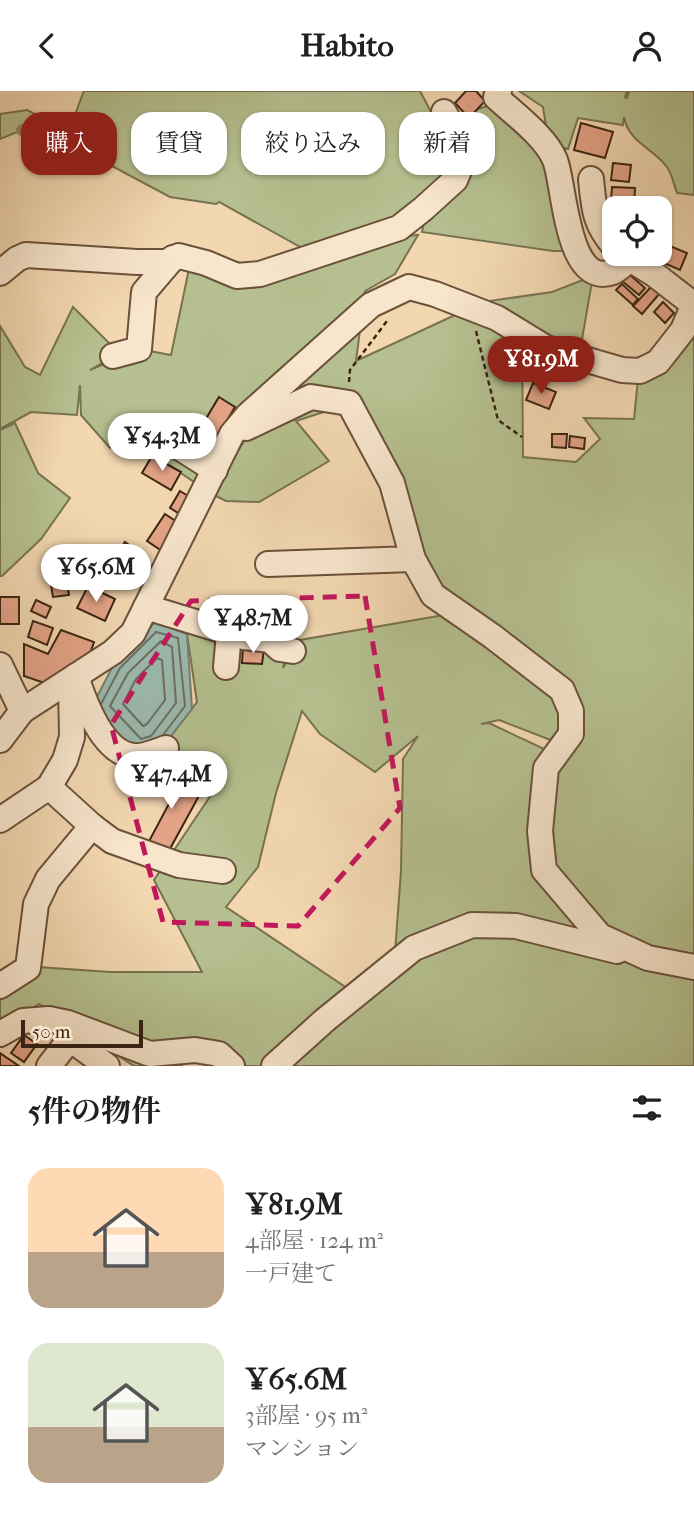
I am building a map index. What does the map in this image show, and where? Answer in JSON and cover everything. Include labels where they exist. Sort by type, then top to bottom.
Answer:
[{"type":"street","points":[[498,94],[549,147],[556,162],[565,211],[582,264],[590,270],[613,272],[616,266]]},
{"type":"street","points":[[0,272],[16,259],[26,255],[126,262],[166,262],[179,256],[206,263],[237,276],[260,274],[399,228],[455,180],[457,175]]},
{"type":"street","points":[[591,179],[595,215],[602,232]]},
{"type":"street","points":[[113,356],[139,349],[144,292],[173,258]]},
{"type":"street","points":[[0,740],[22,711],[113,652],[133,633],[232,434],[248,415],[371,305],[409,287],[424,290],[497,318],[546,348],[622,370],[640,371],[658,362],[672,347],[694,305],[642,266]]},
{"type":"street","points":[[232,434],[311,397],[349,403],[392,483],[413,559],[433,595],[562,690],[571,711],[571,734],[546,768],[540,831],[544,870],[600,936],[648,958]]},
{"type":"street","points":[[177,446],[215,470]]},
{"type":"street","points":[[268,564],[413,559]]},
{"type":"street","points":[[146,607],[244,638],[270,640],[280,649],[293,651]]},
{"type":"street","points":[[226,667],[229,633]]},
{"type":"street","points":[[0,665],[22,711]]},
{"type":"street","points":[[74,678],[98,727],[121,753],[136,757],[166,748]]},
{"type":"street","points":[[0,820],[49,787],[65,760],[72,737],[74,678]]},
{"type":"street","points":[[49,787],[112,841],[179,865],[223,871]]},
{"type":"street","points":[[0,986],[28,968],[36,904],[48,879],[92,826]]},
{"type":"street","points":[[274,1066],[325,1020],[414,949],[472,925],[516,926],[694,967]]},
{"type":"street","points":[[0,1034],[23,1021],[49,1019],[68,1023],[150,1054],[195,1050],[219,1055],[232,1066]]},
{"type":"street","points":[[49,1066],[70,1039],[107,1066]]},
{"type":"path","points":[[477,310],[472,315],[498,420],[522,437]]},
{"type":"path","points":[[349,403],[350,370],[388,319]]},
{"type":"highlighted area","points":[[365,596],[400,808],[298,926],[163,922],[111,725],[191,601]]},
{"type":"green space","points":[[84,91],[420,91],[431,112],[399,112],[399,175],[495,175],[495,112],[469,112],[496,103],[549,147],[577,251],[553,251],[422,232],[423,227],[379,227],[311,253],[219,202],[216,204],[170,197],[117,169],[117,112],[76,112]]},
{"type":"green space","points":[[519,91],[627,91],[627,98],[629,91],[694,91],[694,195],[677,193],[667,167],[636,139],[624,117],[623,125],[578,118],[568,149],[549,145],[543,107]]},
{"type":"green space","points":[[27,110],[31,112],[21,112],[21,130],[0,139],[0,114]]},
{"type":"green space","points":[[418,235],[395,274],[365,291],[356,361],[483,302],[552,292],[593,276],[580,351],[522,333],[523,457],[576,462],[600,439],[584,418],[634,419],[638,379],[694,316],[694,1066],[212,1066],[192,1062],[181,1064],[182,1066],[134,1066],[39,1004],[0,1028],[0,994],[38,967],[110,972],[202,972],[154,880],[213,792],[163,746],[197,702],[187,634],[210,616],[291,638],[283,668],[300,640],[444,615],[354,402],[296,421],[329,461],[259,502],[226,501],[212,494],[259,416],[200,486],[145,449],[169,416],[110,448],[81,415],[80,385],[77,415],[31,412],[0,429],[0,326],[25,367],[40,375],[73,307],[119,353],[90,370],[139,349],[171,355],[190,264],[254,288],[359,241]],"holes":[[[302,711],[320,734],[375,772],[418,736],[403,759],[401,871],[394,966],[356,994],[226,907],[258,867],[276,793]],[[499,720],[566,746],[566,747],[544,749],[489,723],[481,724]]]},
{"type":"green space","points":[[15,423],[38,473],[70,498],[41,539],[0,576],[0,430]]},
{"type":"water","points":[[155,622],[187,634],[192,709],[164,745],[136,757],[90,710],[114,664]]},
{"type":"building","points":[[466,91],[476,91],[485,101],[475,112],[463,112],[455,103]]},
{"type":"building","points":[[581,123],[613,132],[605,158],[574,150]]},
{"type":"building","points":[[613,163],[631,165],[629,182],[611,180]]},
{"type":"building","points":[[612,187],[635,188],[635,196],[611,196]]},
{"type":"building","points":[[672,247],[687,253],[680,270],[671,266]]},
{"type":"building","points":[[629,274],[645,288],[639,295],[622,281]]},
{"type":"building","points":[[622,284],[638,299],[633,305],[616,290]]},
{"type":"building","points":[[652,286],[660,293],[642,314],[633,306]]},
{"type":"building","points":[[663,302],[674,313],[665,323],[654,312]]},
{"type":"building","points":[[533,383],[556,392],[549,409],[526,400]]},
{"type":"building","points":[[219,397],[235,407],[214,442],[198,432]]},
{"type":"building","points":[[552,434],[567,434],[566,448],[552,447]]},
{"type":"building","points":[[570,436],[585,438],[584,449],[569,447]]},
{"type":"building","points":[[152,456],[181,472],[171,490],[142,473]]},
{"type":"building","points":[[180,491],[193,499],[183,516],[170,508]]},
{"type":"building","points":[[165,514],[180,524],[162,551],[147,541]]},
{"type":"building","points":[[125,542],[144,556],[135,569],[116,556]]},
{"type":"building","points":[[67,583],[69,595],[53,597],[51,585]]},
{"type":"building","points":[[88,586],[115,599],[105,621],[77,608]]},
{"type":"building","points":[[0,597],[19,597],[19,624],[0,624]]},
{"type":"building","points":[[36,600],[51,607],[46,618],[31,611]]},
{"type":"building","points":[[33,621],[53,628],[47,645],[28,637]]},
{"type":"building","points":[[61,630],[94,642],[86,665],[53,686],[24,676],[24,644],[48,654]]},
{"type":"building","points":[[243,647],[264,648],[262,664],[242,663]]},
{"type":"building","points":[[157,770],[200,794],[166,856],[147,845],[171,800],[148,787]]},
{"type":"building","points":[[24,1035],[37,1044],[24,1062],[11,1053]]},
{"type":"building","points":[[0,1053],[19,1066],[0,1066]]}]
